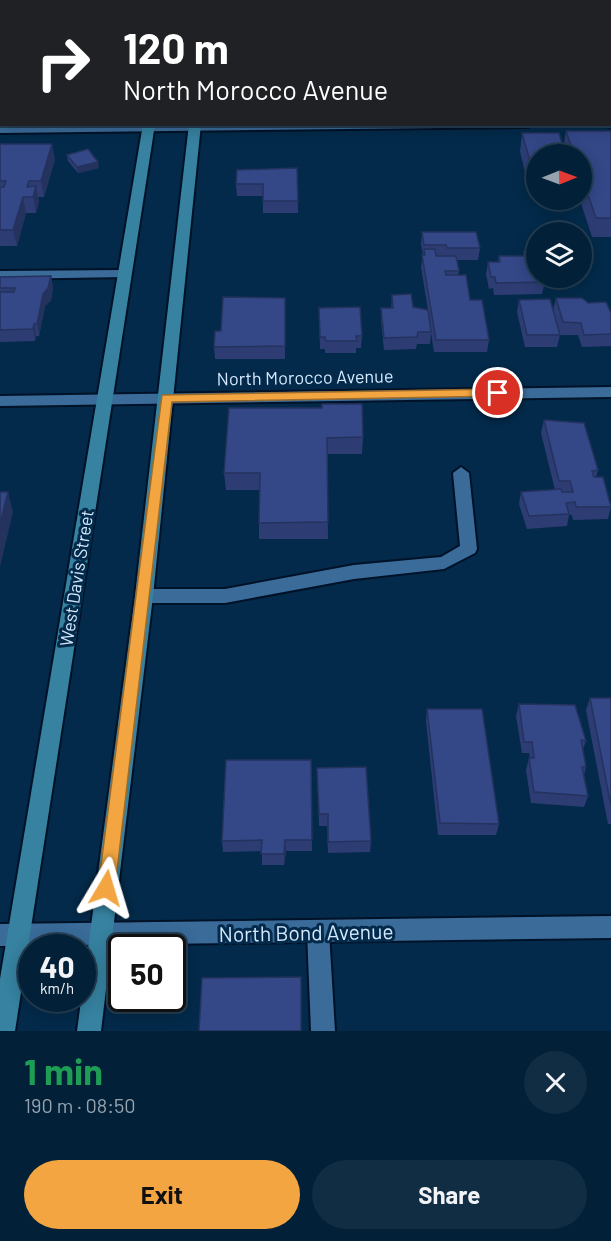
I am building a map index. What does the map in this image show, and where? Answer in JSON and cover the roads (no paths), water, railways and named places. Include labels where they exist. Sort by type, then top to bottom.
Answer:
[{"type":"main road","name":"West Davis Street","points":[[3,1031],[9,935],[104,399],[149,127]]},
{"type":"main road","points":[[89,1031],[144,596],[195,127]]},
{"type":"street","points":[[0,130],[306,126]]},
{"type":"street","points":[[0,275],[123,274]]},
{"type":"street","name":"North Morocco Avenue","points":[[0,401],[611,392]]},
{"type":"street","points":[[144,596],[225,596],[354,572],[444,563],[469,549],[461,473]]},
{"type":"street","name":"North Bond Avenue","points":[[9,935],[611,927]]},
{"type":"street","points":[[318,932],[323,1031]]}]
